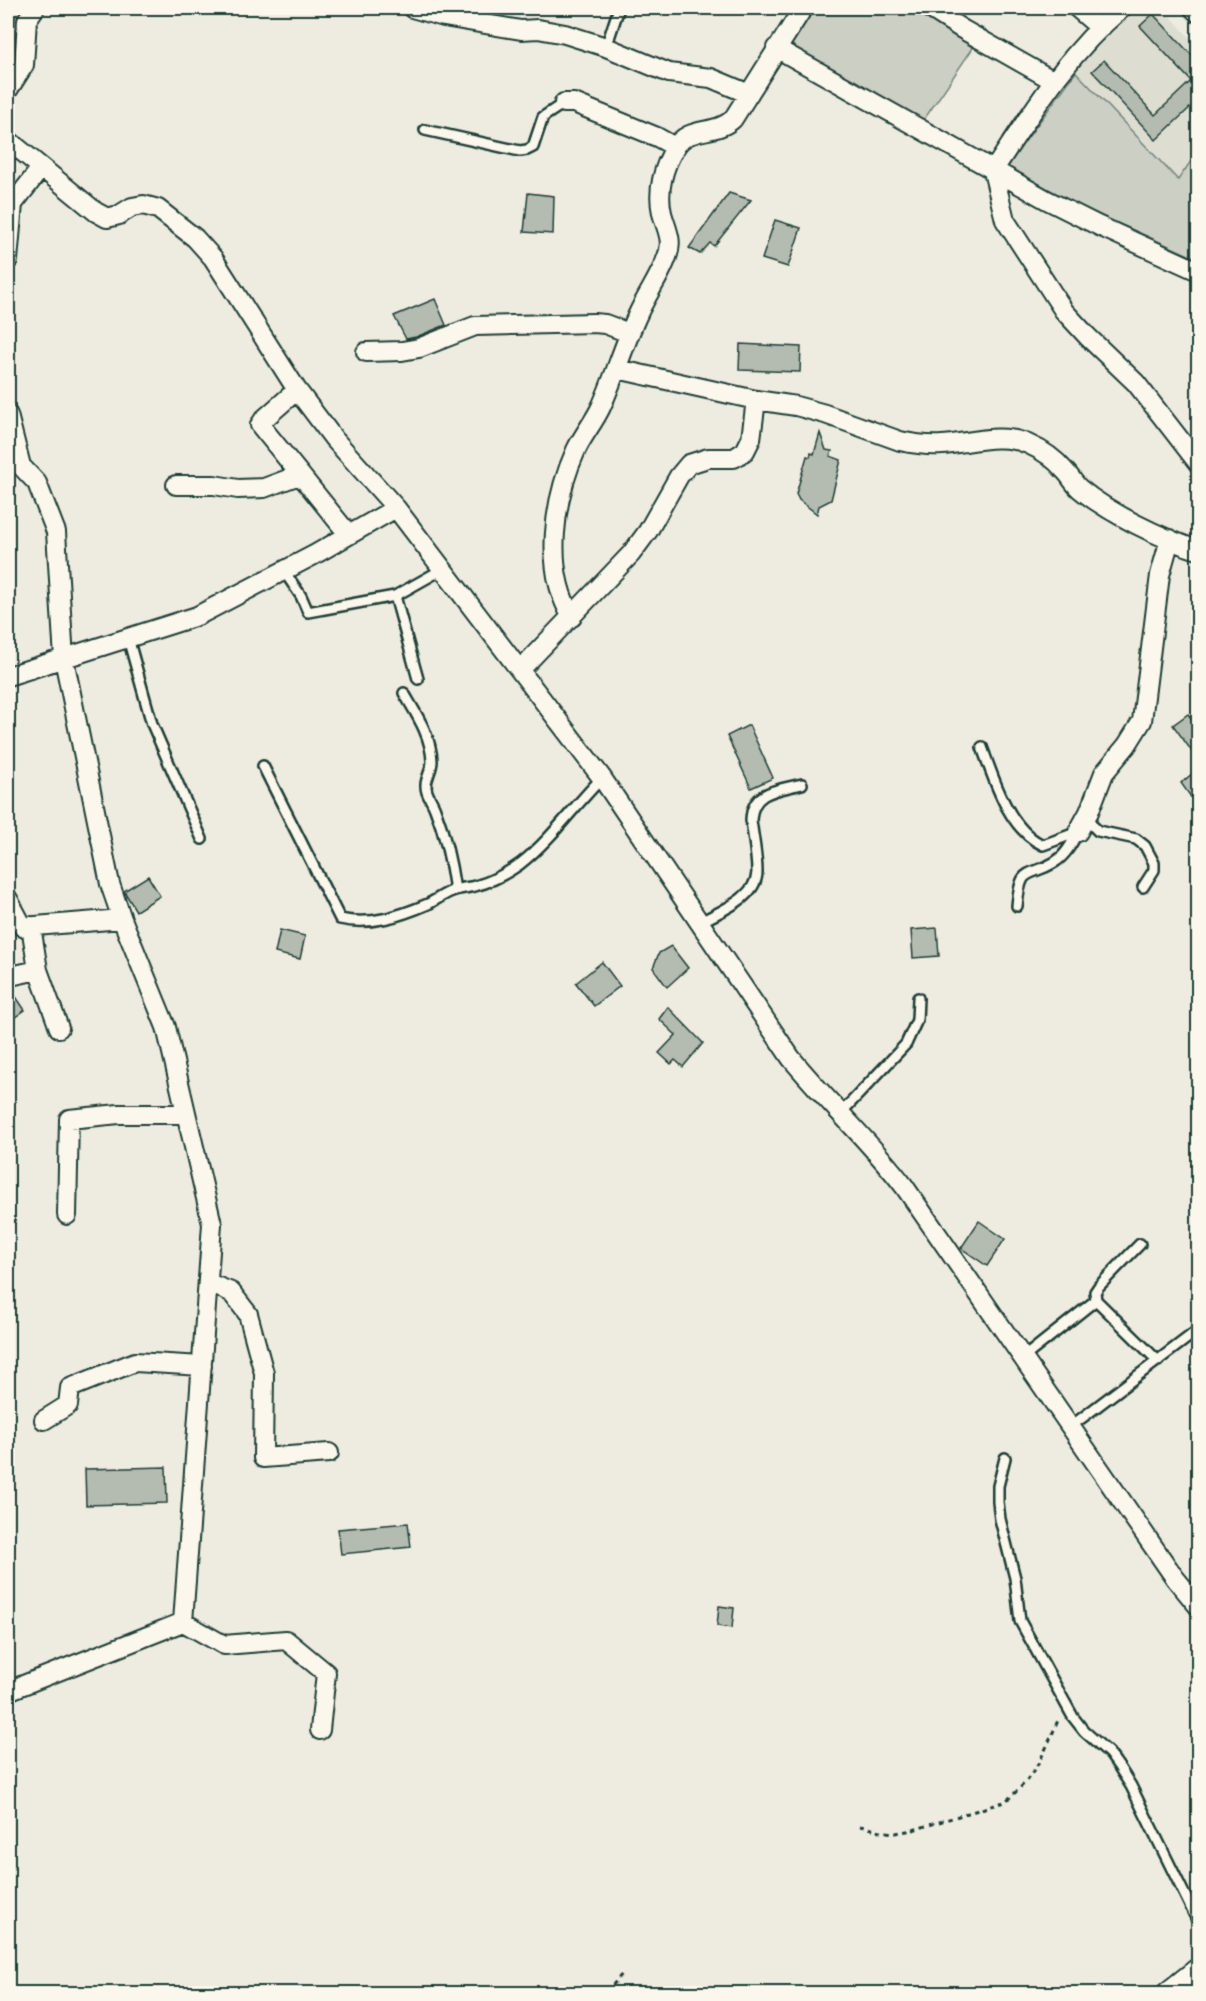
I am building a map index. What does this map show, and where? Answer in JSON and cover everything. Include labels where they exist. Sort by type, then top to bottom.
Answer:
[{"type":"street","points":[[8,90],[24,65],[27,20],[35,8]]},
{"type":"street","points":[[412,8],[444,17],[521,30],[551,31],[606,47],[669,73],[711,78],[749,94]]},
{"type":"street","points":[[572,617],[566,607],[557,573],[555,546],[557,510],[563,483],[575,451],[600,409],[629,333],[668,256],[671,243],[662,215],[660,188],[675,147],[688,135],[714,130],[733,119],[803,8]]},
{"type":"street","points":[[929,8],[1054,81]]},
{"type":"street","points":[[1077,8],[1099,27]]},
{"type":"street","points":[[1122,8],[1099,27],[1054,81],[993,171],[1005,220],[1064,311],[1136,383],[1198,463]]},
{"type":"street","points":[[1193,8],[1198,13]]},
{"type":"street","points":[[776,48],[993,171],[1099,226],[1198,271]]},
{"type":"street","points":[[564,104],[574,103],[657,137],[675,147]]},
{"type":"street","points":[[8,140],[96,212],[107,218],[119,215],[132,207],[143,205],[158,209],[195,238],[213,258],[297,390],[334,439],[396,508],[602,778],[791,1058],[818,1091],[880,1154],[904,1186],[1175,1578],[1198,1606]]},
{"type":"street","points":[[8,260],[13,204],[41,168]]},
{"type":"street","points":[[366,352],[411,350],[475,326],[492,324],[594,323],[605,324],[629,333]]},
{"type":"street","points":[[617,369],[756,400],[796,406],[914,444],[940,445],[1005,438],[1022,441],[1053,460],[1067,472],[1078,488],[1087,494],[1126,518],[1198,550]]},
{"type":"street","points":[[297,390],[260,425],[349,535]]},
{"type":"street","points":[[521,669],[640,543],[679,476],[689,464],[708,458],[734,458],[745,451],[751,439],[756,400]]},
{"type":"street","points":[[8,415],[10,434],[21,466],[37,483],[56,532],[64,659],[110,884],[166,1027],[212,1224],[183,1622]]},
{"type":"street","points":[[176,485],[214,485],[238,489],[264,488],[299,475]]},
{"type":"street","points":[[8,676],[197,616],[285,571],[396,508]]},
{"type":"street","points":[[1078,832],[1104,773],[1132,744],[1142,721],[1160,575],[1170,539]]},
{"type":"street","points":[[8,899],[23,927],[122,919]]},
{"type":"street","points":[[31,926],[38,970],[59,1028]]},
{"type":"street","points":[[8,973],[15,975],[38,970]]},
{"type":"street","points":[[67,1215],[69,1119],[119,1114],[186,1114]]},
{"type":"street","points":[[208,1282],[231,1292],[248,1314],[264,1373],[263,1458],[329,1453]]},
{"type":"street","points":[[44,1420],[68,1405],[70,1388],[135,1362],[202,1366]]},
{"type":"street","points":[[8,1691],[183,1622]]},
{"type":"street","points":[[183,1622],[224,1645],[286,1640],[327,1673],[320,1730]]},
{"type":"street","points":[[1169,1994],[1198,1971]]},
{"type":"lane","points":[[606,47],[619,8]]},
{"type":"lane","points":[[425,130],[520,151],[527,150],[533,147],[543,117],[564,104]]},
{"type":"lane","points":[[285,571],[308,612],[395,596],[443,569]]},
{"type":"lane","points":[[395,596],[418,679]]},
{"type":"lane","points":[[128,638],[152,724],[202,838]]},
{"type":"lane","points":[[404,693],[424,728],[429,743],[432,762],[425,783],[447,846],[454,890]]},
{"type":"lane","points":[[982,747],[1003,802],[1028,837],[1043,845],[1078,832]]},
{"type":"lane","points":[[263,766],[340,920],[353,922],[374,922],[388,918],[429,904],[454,890],[487,882],[504,874],[544,843],[602,778]]},
{"type":"lane","points":[[699,923],[740,899],[755,883],[757,873],[751,811],[756,802],[768,792],[802,784]]},
{"type":"lane","points":[[1087,816],[1098,831],[1136,839],[1144,846],[1154,863],[1154,870],[1143,887]]},
{"type":"lane","points":[[1017,906],[1019,884],[1023,877],[1030,871],[1054,863],[1062,857],[1078,832]]},
{"type":"lane","points":[[840,1114],[906,1044],[917,1020],[918,998]]},
{"type":"lane","points":[[1140,1244],[1099,1286],[1095,1292],[1096,1300],[1158,1361]]},
{"type":"lane","points":[[1023,1358],[1096,1300]]},
{"type":"lane","points":[[1070,1426],[1198,1330]]},
{"type":"lane","points":[[1005,1458],[998,1502],[1015,1578],[1020,1622],[1073,1717],[1084,1731],[1109,1754],[1125,1777],[1198,1922]]},
{"type":"path","points":[[860,1826],[896,1833],[914,1830],[1004,1802],[1031,1777],[1044,1753],[1065,1702]]},
{"type":"path","points":[[597,1994],[612,1986],[622,1974]]},
{"type":"shaded area","points":[[815,8],[917,8],[973,48],[923,121],[789,49]]},
{"type":"shaded area","points":[[1139,8],[1163,8],[1198,47],[1198,151],[1178,180],[1073,69]]},
{"type":"shaded area","points":[[1076,72],[1178,180],[1198,151],[1198,259],[1077,205],[1007,166]]},
{"type":"building","points":[[1153,14],[1198,62],[1198,100],[1156,140],[1092,71],[1104,60],[1155,115],[1191,81],[1140,26]]},
{"type":"building","points":[[528,193],[554,196],[553,234],[524,232]]},
{"type":"building","points":[[729,193],[751,200],[714,246],[710,243],[700,254],[689,248]]},
{"type":"building","points":[[775,220],[801,228],[788,267],[762,259]]},
{"type":"building","points":[[435,299],[446,325],[406,339],[394,316]]},
{"type":"building","points":[[740,344],[801,347],[800,372],[739,370]]},
{"type":"building","points":[[820,433],[826,450],[832,451],[830,456],[841,460],[831,500],[819,506],[817,514],[799,500],[796,494],[807,456],[814,454]]},
{"type":"building","points":[[1188,714],[1198,727],[1198,760],[1173,725]]},
{"type":"building","points":[[749,725],[773,778],[751,788],[727,736]]},
{"type":"building","points":[[1198,769],[1198,807],[1181,783]]},
{"type":"building","points":[[148,876],[160,896],[136,911],[124,891]]},
{"type":"building","points":[[937,928],[939,956],[913,958],[911,930]]},
{"type":"building","points":[[280,930],[305,936],[300,959],[275,953]]},
{"type":"building","points":[[671,946],[688,968],[667,987],[653,968],[659,953]]},
{"type":"building","points":[[602,962],[620,986],[594,1006],[576,983]]},
{"type":"building","points":[[8,985],[25,1010],[8,1022]]},
{"type":"building","points":[[668,1007],[703,1043],[683,1067],[675,1060],[671,1064],[659,1053],[676,1035],[659,1019]]},
{"type":"building","points":[[979,1221],[1005,1239],[987,1266],[961,1248]]},
{"type":"building","points":[[166,1467],[167,1503],[86,1505],[85,1469]]},
{"type":"building","points":[[408,1523],[411,1547],[341,1554],[338,1529]]},
{"type":"building","points":[[719,1606],[734,1608],[732,1628],[717,1626]]}]
